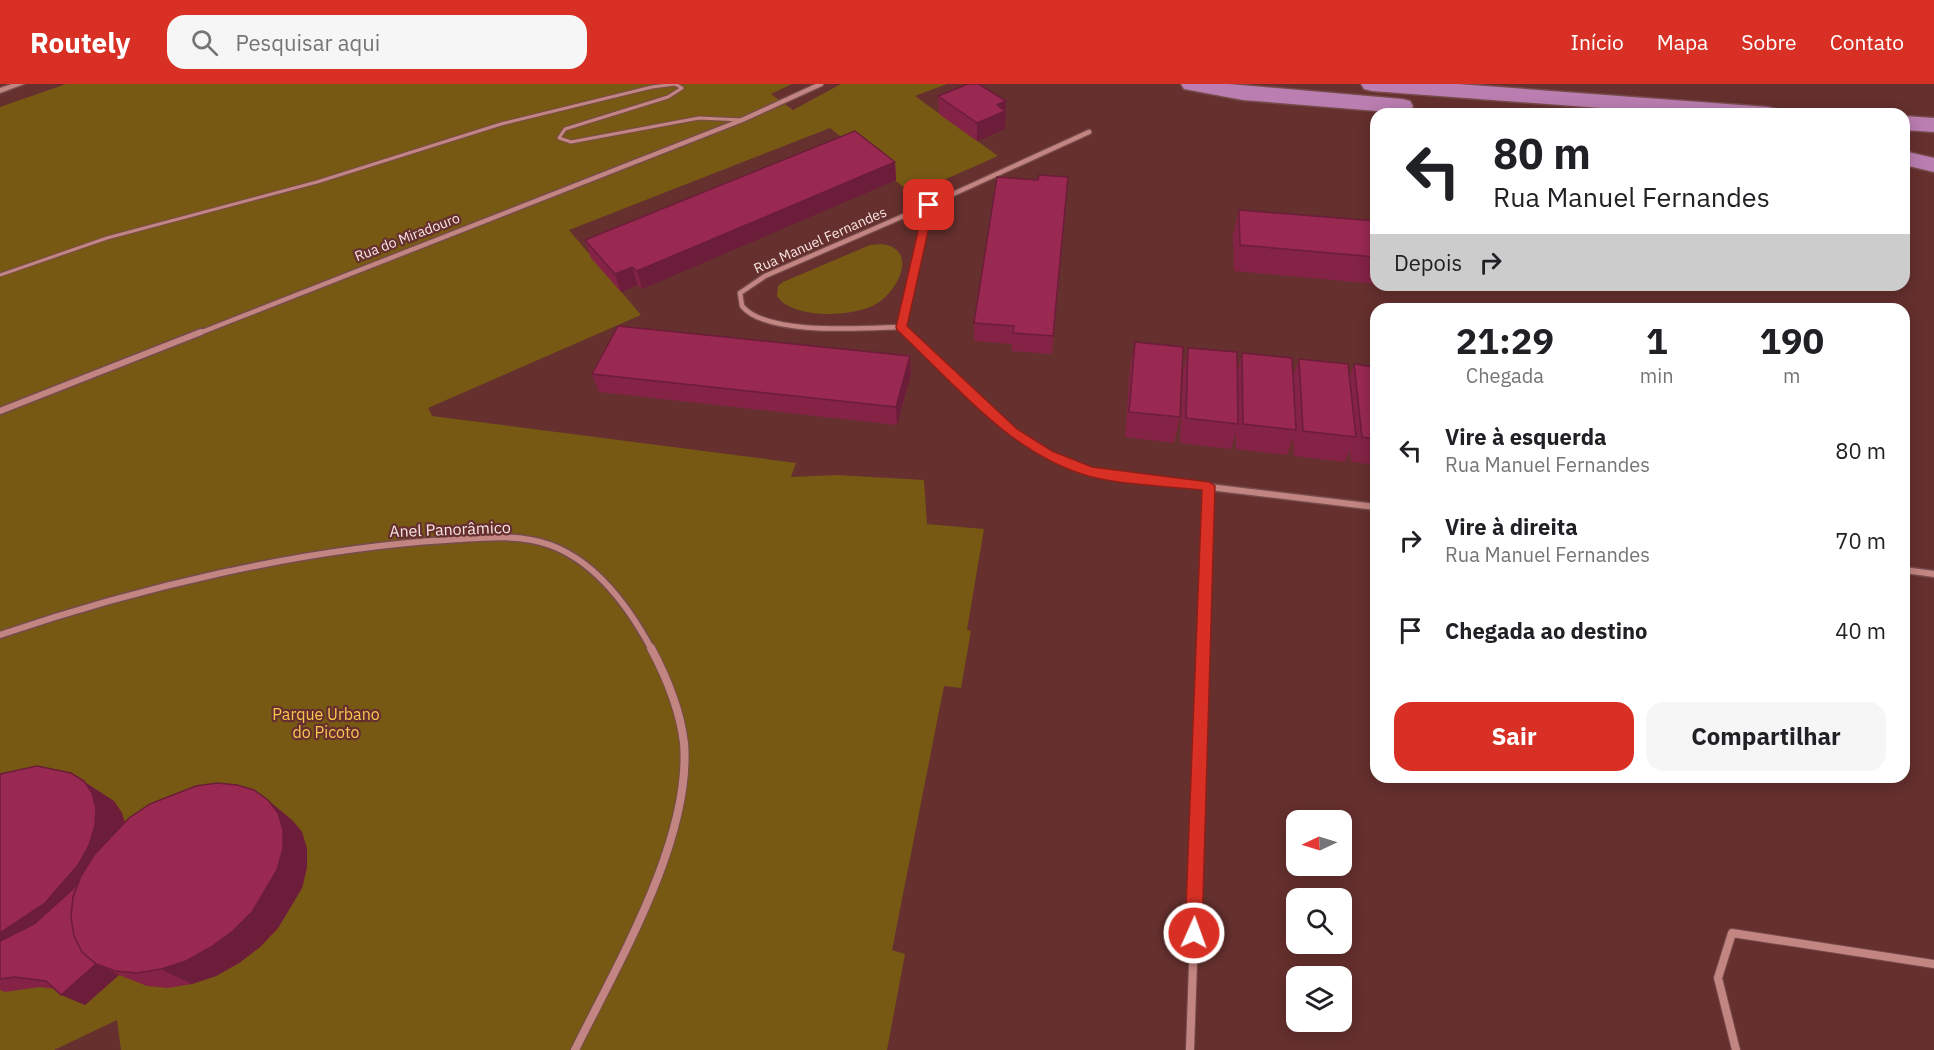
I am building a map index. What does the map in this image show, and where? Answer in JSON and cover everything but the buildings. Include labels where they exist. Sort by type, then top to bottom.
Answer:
[{"type":"highway","points":[[1177,84],[1243,93],[1425,108]]},
{"type":"highway","points":[[1372,84],[1689,108]]},
{"type":"highway","points":[[1910,123],[1934,125]]},
{"type":"highway","points":[[1910,143],[1934,145]]},
{"type":"highway","points":[[1910,159],[1934,165]]},
{"type":"main road","points":[[0,90],[20,84]]},
{"type":"street","name":"Rua do Miradouro","points":[[0,411],[742,120],[821,84]]},
{"type":"street","points":[[1089,132],[929,205],[901,327],[1012,432],[1047,455],[1090,472],[1370,506]]},
{"type":"street","name":"Rua Manuel Fernandes","points":[[901,327],[821,327],[764,318],[747,312],[740,303],[740,293],[765,276],[929,205]]},
{"type":"street","points":[[1190,1050],[1209,486]]},
{"type":"street","name":"Anel Panorâmico","points":[[0,635],[128,597],[250,567],[410,541],[512,539],[548,544],[578,559],[606,583],[644,636],[669,680],[682,726],[684,778],[674,830],[640,914],[575,1050]]},
{"type":"street","points":[[1910,571],[1934,574]]},
{"type":"street","points":[[1736,1050],[1718,978],[1732,933],[1934,964]]},
{"type":"lane","points":[[0,274],[107,238],[317,182],[501,124],[641,89],[667,84],[682,88],[668,97],[565,129],[560,138],[572,142],[699,118],[725,117],[742,120]]},
{"type":"green space","name":"Parque Urbano do Picoto","points":[[66,84],[792,84],[771,94],[793,110],[841,84],[947,84],[915,96],[998,156],[912,194],[830,128],[569,230],[641,315],[428,408],[432,416],[796,463],[791,477],[836,475],[924,480],[927,524],[984,529],[967,630],[971,631],[961,688],[944,686],[892,950],[905,954],[887,1050],[121,1050],[117,1020],[54,1050],[0,1050],[0,107]]},
{"type":"green space","points":[[882,244],[893,248],[900,254],[902,262],[897,281],[884,298],[876,304],[854,312],[810,313],[785,304],[777,296],[778,286],[783,282],[870,245]]},
{"type":"route","points":[[929,205],[901,327],[1012,432],[1047,455],[1090,472],[1209,486],[1194,933]]}]
